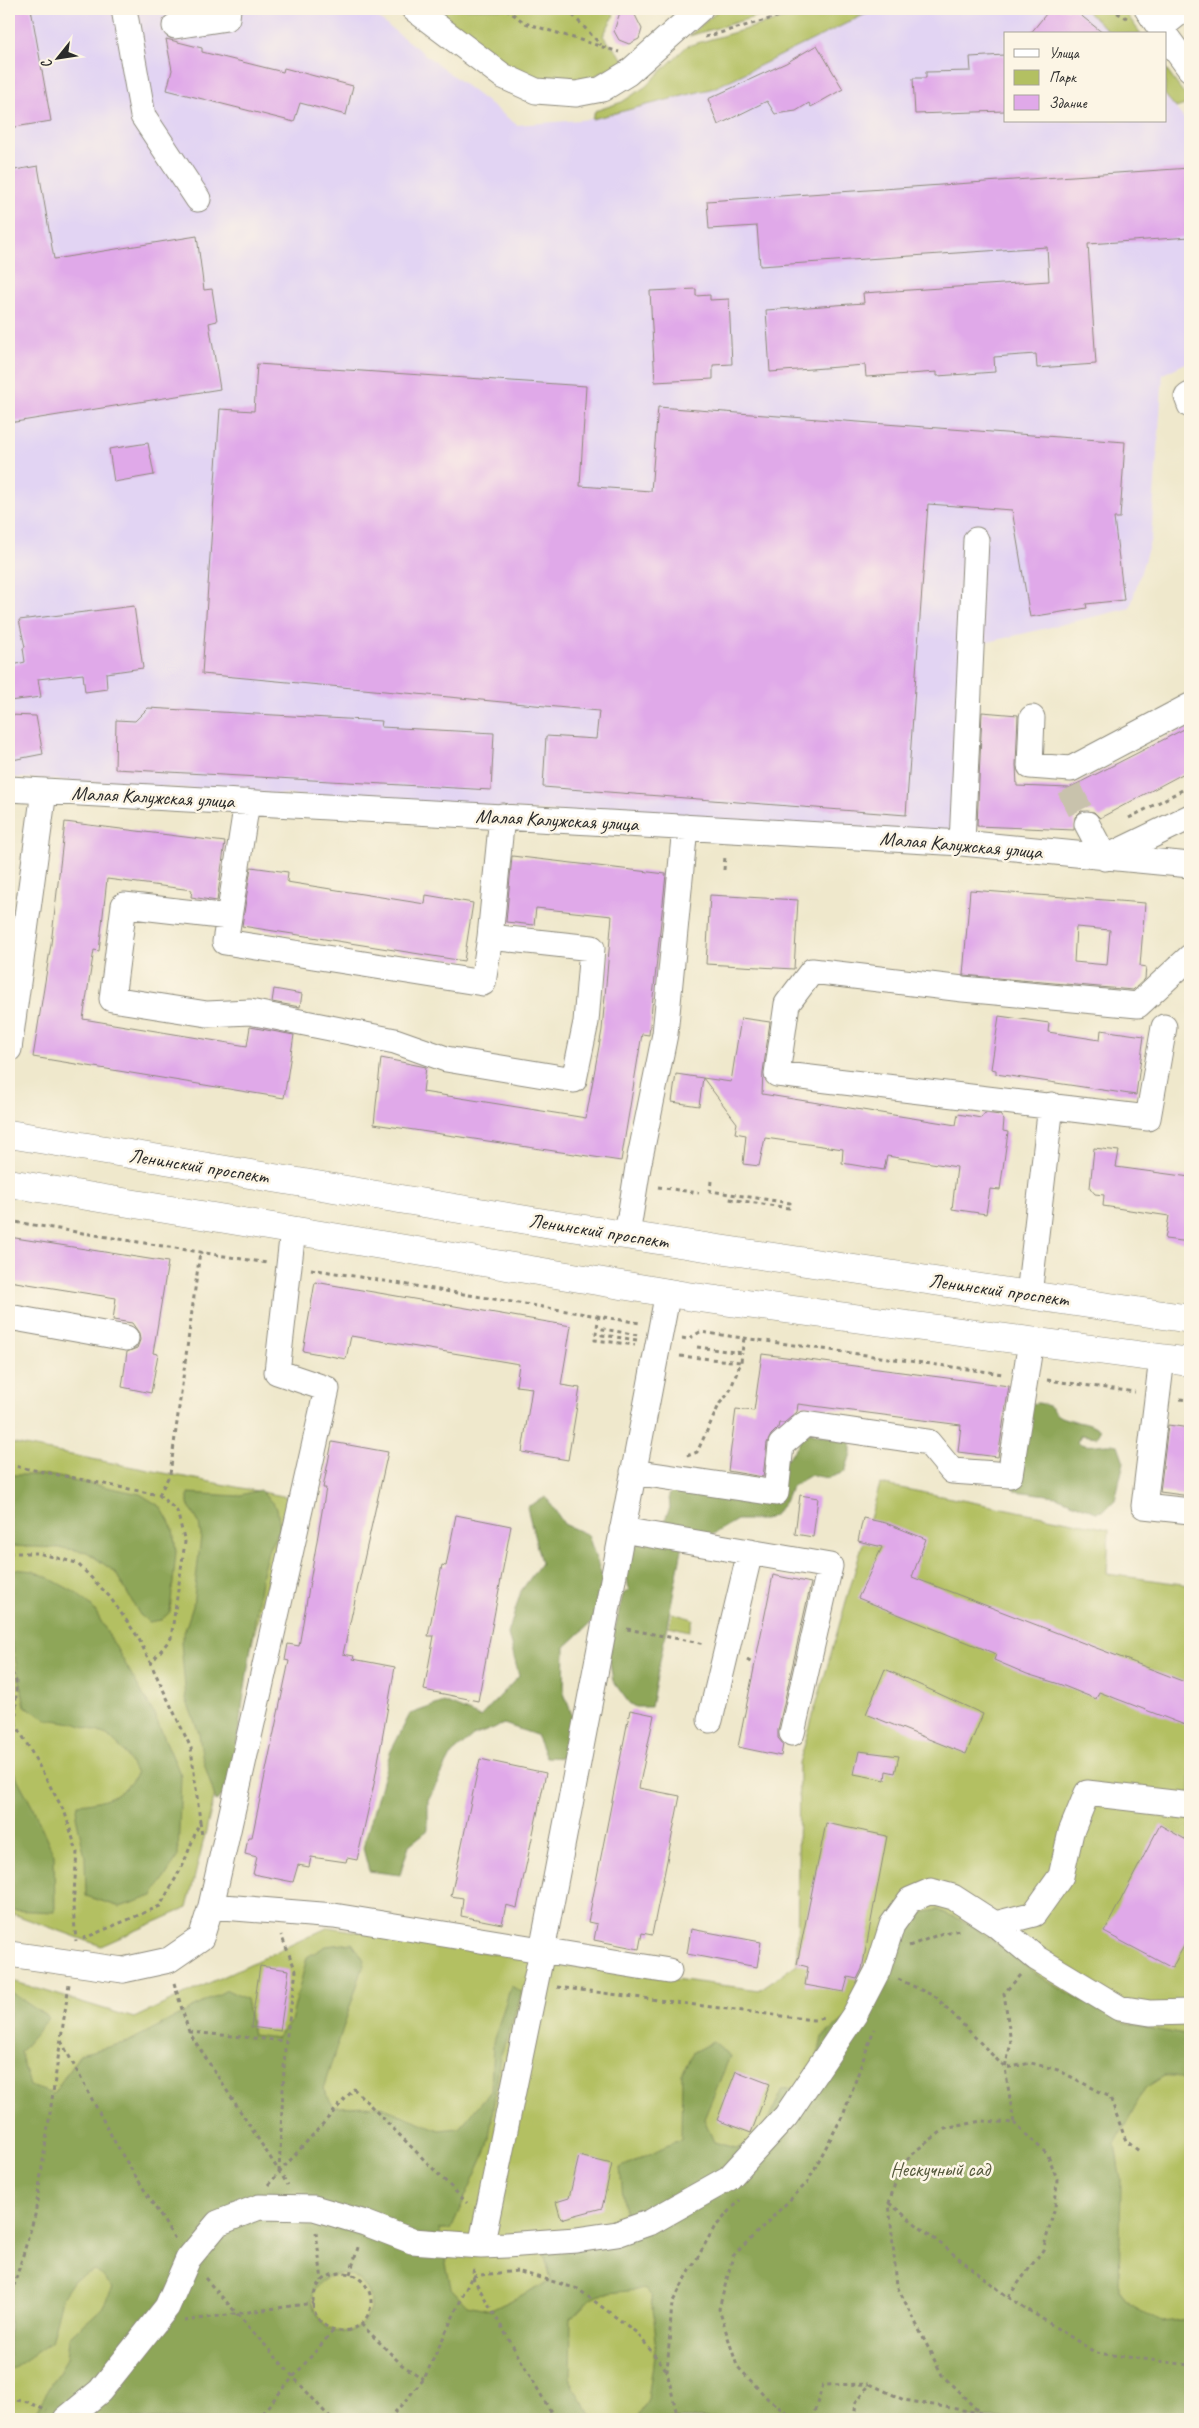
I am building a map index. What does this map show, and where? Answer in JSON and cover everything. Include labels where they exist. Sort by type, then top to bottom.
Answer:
[{"type":"main road","name":"Ленинский проспект","points":[[9,1134],[627,1235],[1190,1319]]},
{"type":"main road","points":[[9,1183],[668,1292],[1190,1362]]},
{"type":"street","points":[[124,9],[143,116],[198,199]]},
{"type":"street","points":[[175,26],[227,18],[228,9]]},
{"type":"street","points":[[414,9],[503,76],[536,91],[576,94],[602,89],[628,73],[700,9]]},
{"type":"street","points":[[1159,26],[1184,9]]},
{"type":"street","points":[[1166,36],[1190,70]]},
{"type":"street","points":[[1190,395],[1187,397],[1190,405]]},
{"type":"street","points":[[962,843],[976,540]]},
{"type":"street","points":[[1032,718],[1030,766],[1070,778],[1190,706]]},
{"type":"street","name":"Малая Калужская улица","points":[[9,789],[962,843],[1190,865]]},
{"type":"street","points":[[9,1049],[44,791]]},
{"type":"street","points":[[248,802],[226,942],[483,983],[490,937],[502,816]]},
{"type":"street","points":[[1087,824],[1105,858],[1190,816]]},
{"type":"street","points":[[627,1235],[638,1167],[665,1034],[685,827]]},
{"type":"street","points":[[229,918],[124,905],[112,998],[207,1014],[250,1012],[395,1040],[446,1059],[574,1080],[586,1022],[592,948],[490,937]]},
{"type":"street","points":[[1164,1027],[1148,1118],[777,1074],[787,1004],[812,971],[964,989],[1138,1004],[1190,957]]},
{"type":"street","points":[[1029,1295],[1051,1106]]},
{"type":"street","points":[[9,1954],[123,1970],[169,1960],[201,1938],[211,1906],[327,1389],[277,1372],[293,1230]]},
{"type":"street","points":[[480,2246],[542,1951],[622,1530],[644,1474],[650,1334],[668,1292]]},
{"type":"street","points":[[9,1316],[126,1338]]},
{"type":"street","points":[[644,1474],[776,1493],[780,1445],[805,1424],[928,1442],[952,1471],[1010,1475],[1031,1340]]},
{"type":"street","points":[[1162,1358],[1144,1506],[1190,1511]]},
{"type":"street","points":[[622,1530],[830,1566],[792,1733]]},
{"type":"street","points":[[710,1720],[750,1552]]},
{"type":"street","points":[[995,1924],[1034,1914],[1061,1876],[1071,1832],[1087,1793],[1190,1805]]},
{"type":"street","points":[[66,2419],[100,2391],[167,2307],[188,2259],[218,2222],[259,2207],[314,2208],[365,2223],[412,2241],[480,2246],[576,2240],[617,2234],[651,2222],[729,2178],[786,2116],[866,2019],[892,1925],[910,1900],[931,1891],[953,1897],[995,1924],[1036,1958],[1119,2008],[1150,2013],[1190,2012]]},
{"type":"street","points":[[211,1906],[334,1916],[670,1971]]},
{"type":"path","points":[[506,9],[525,23],[602,45],[618,52],[626,50]]},
{"type":"path","points":[[567,9],[602,45]]},
{"type":"path","points":[[704,37],[806,9]]},
{"type":"path","points":[[1129,819],[1190,786]]},
{"type":"path","points":[[724,870],[725,856]]},
{"type":"path","points":[[711,1181],[710,1191],[790,1203],[789,1208],[729,1199]]},
{"type":"path","points":[[667,1188],[699,1193]]},
{"type":"path","points":[[9,1221],[639,1322],[650,1334]]},
{"type":"path","points":[[159,1495],[170,1474],[200,1252]]},
{"type":"path","points":[[599,1315],[595,1340],[640,1346],[641,1341],[602,1335],[603,1329],[688,1339],[700,1332],[1190,1400]]},
{"type":"path","points":[[644,1474],[697,1452],[720,1403],[729,1394],[741,1362],[744,1338]]},
{"type":"path","points":[[697,1347],[742,1353]]},
{"type":"path","points":[[678,1356],[741,1362]]},
{"type":"path","points":[[9,1464],[159,1495],[177,1511],[185,1542],[171,1638],[152,1664]]},
{"type":"path","points":[[9,1552],[38,1553],[77,1563],[108,1596],[138,1637],[191,1748],[200,1821],[183,1864],[160,1906],[76,1942],[73,1907],[77,1852],[65,1813],[16,1724],[9,1717]]},
{"type":"path","points":[[622,1628],[727,1648],[754,1664]]},
{"type":"path","points":[[9,1666],[16,1681],[16,1724]]},
{"type":"path","points":[[272,1911],[296,1971],[286,2041],[279,2173]]},
{"type":"path","points":[[995,1924],[943,1933],[903,1949],[878,1970],[936,1997],[1004,2068]]},
{"type":"path","points":[[1008,2297],[1043,2250],[1055,2207],[1057,2180],[1048,2156],[1014,2123],[1004,2068],[1011,2043],[1004,1993],[1036,1958]]},
{"type":"path","points":[[169,1960],[188,2032],[279,2173],[290,2187],[314,2208],[322,2281]]},
{"type":"path","points":[[9,2302],[35,2215],[70,1979]]},
{"type":"path","points":[[560,1988],[813,2020],[866,2019],[844,2113],[807,2183],[733,2256],[719,2309],[736,2366],[768,2399],[794,2419]]},
{"type":"path","points":[[188,2032],[286,2041]]},
{"type":"path","points":[[61,2041],[118,2148],[178,2244]]},
{"type":"path","points":[[1004,2068],[1031,2063],[1058,2070],[1110,2097],[1126,2141],[1139,2151]]},
{"type":"path","points":[[267,2186],[354,2089],[463,2199]]},
{"type":"path","points":[[980,2413],[942,2375],[897,2286],[889,2202],[900,2167],[918,2149],[945,2129],[981,2121],[1014,2123]]},
{"type":"path","points":[[678,2419],[667,2372],[672,2303],[714,2228],[746,2194]]},
{"type":"path","points":[[889,2202],[1008,2297],[1096,2353],[1190,2365]]},
{"type":"path","points":[[350,2274],[365,2223]]},
{"type":"path","points":[[389,2419],[424,2379],[472,2276],[480,2246]]},
{"type":"path","points":[[472,2276],[517,2271],[578,2289],[637,2334],[667,2372]]},
{"type":"path","points":[[201,2273],[331,2419]]},
{"type":"path","points":[[335,2274],[350,2274],[366,2286],[370,2296],[370,2306],[362,2324],[343,2332],[333,2330],[317,2318],[313,2303],[316,2289],[322,2281],[335,2274]]},
{"type":"path","points":[[472,2276],[555,2419]]},
{"type":"path","points":[[152,2326],[313,2303]]},
{"type":"path","points":[[362,2324],[402,2365],[424,2379]]},
{"type":"path","points":[[257,2419],[333,2330]]},
{"type":"path","points":[[854,2419],[856,2402],[870,2384]]},
{"type":"path","points":[[812,2419],[822,2385],[870,2384],[904,2400],[980,2413],[994,2419]]},
{"type":"path","points":[[9,2399],[28,2402]]},
{"type":"shaded area","points":[[9,9],[366,9],[517,125],[592,119],[714,88],[876,9],[1084,9],[1110,32],[1004,32],[1004,122],[1166,122],[1166,96],[1190,126],[1190,361],[1163,374],[1151,538],[1130,608],[976,645],[965,838],[9,777]]},
{"type":"green space","points":[[434,9],[608,9],[614,15],[603,36],[625,61],[580,83],[531,79],[502,62]]},
{"type":"green space","points":[[720,9],[782,9],[689,36]]},
{"type":"green space","points":[[816,9],[876,9],[714,88],[592,119],[595,111],[622,102],[645,87],[687,46]]},
{"type":"green space","points":[[1084,9],[1123,9],[1140,32],[1110,32]]},
{"type":"green space","points":[[1166,69],[1190,102],[1176,108],[1166,96]]},
{"type":"green space","points":[[1038,1403],[1050,1407],[1061,1417],[1090,1424],[1100,1430],[1097,1437],[1081,1435],[1077,1442],[1087,1445],[1118,1445],[1124,1462],[1115,1500],[1104,1511],[1096,1512],[1056,1496],[1015,1491],[1008,1481],[1028,1404]]},
{"type":"green space","points":[[808,1432],[851,1442],[851,1453],[845,1472],[828,1478],[811,1475],[791,1487],[785,1502],[774,1515],[765,1520],[737,1520],[706,1538],[683,1544],[651,1707],[635,1707],[629,1703],[613,1681],[609,1655],[623,1594],[629,1590],[626,1571],[630,1551],[662,1526],[670,1508],[669,1495],[673,1489],[751,1494],[792,1453]]},
{"type":"green space","points":[[9,1443],[288,1497],[187,1908],[101,1946],[13,1914],[9,1942]]},
{"type":"green space","points":[[9,1475],[48,1475],[140,1494],[161,1507],[173,1529],[176,1552],[170,1612],[161,1620],[149,1622],[140,1615],[115,1572],[87,1552],[62,1548],[9,1546]]},
{"type":"green space","name":"Нескучный сад","points":[[880,1484],[1109,1529],[1107,1574],[1190,1585],[1190,2419],[9,2419],[9,1980],[134,2018],[329,1927],[551,1963],[759,1990],[797,1964],[799,1764]]},
{"type":"green space","points":[[260,1490],[277,1508],[280,1529],[269,1548],[262,1573],[231,1782],[226,1793],[216,1801],[202,1756],[199,1733],[186,1699],[181,1642],[193,1606],[201,1536],[199,1523],[188,1504],[188,1493],[237,1496]]},
{"type":"green space","points":[[546,1497],[564,1524],[588,1535],[603,1579],[593,1621],[565,1647],[564,1693],[576,1726],[567,1758],[546,1757],[536,1735],[504,1724],[473,1736],[452,1754],[428,1800],[428,1830],[409,1845],[400,1875],[369,1871],[363,1848],[390,1753],[410,1714],[444,1702],[480,1717],[519,1676],[508,1634],[521,1591],[541,1563],[527,1507]]},
{"type":"green space","points":[[12,1569],[34,1571],[45,1576],[76,1593],[94,1609],[154,1714],[181,1776],[178,1856],[153,1896],[120,1907],[86,1896],[85,1857],[76,1816],[78,1804],[95,1802],[119,1793],[126,1788],[136,1774],[124,1751],[107,1735],[74,1723],[46,1719],[25,1706],[9,1629],[9,1572]]},
{"type":"green space","points":[[672,1613],[693,1619],[689,1631],[669,1626]]},
{"type":"green space","points":[[9,1763],[32,1806],[54,1855],[55,1912],[9,1910]]},
{"type":"green space","points":[[938,1910],[970,1924],[1046,1981],[1127,2024],[1190,2036],[1190,2083],[1176,2076],[1164,2076],[1145,2088],[1115,2144],[1121,2181],[1119,2291],[1125,2301],[1161,2322],[1190,2319],[1190,2419],[636,2419],[648,2399],[656,2342],[652,2297],[646,2289],[600,2294],[590,2299],[571,2319],[570,2376],[573,2387],[594,2419],[12,2419],[34,2414],[67,2359],[69,2338],[102,2308],[113,2287],[95,2270],[74,2280],[62,2298],[51,2342],[14,2368],[9,2369],[9,1991],[49,2018],[20,2052],[30,2086],[53,2094],[80,2054],[128,2042],[227,1990],[246,1999],[253,2035],[276,2038],[291,2021],[307,1957],[326,1946],[352,1943],[365,1961],[323,2089],[334,2107],[379,2106],[439,2130],[459,2128],[491,2091],[493,2042],[511,1986],[522,1992],[500,2057],[488,2146],[451,2229],[439,2229],[451,2288],[467,2305],[491,2310],[551,2281],[541,2239],[607,2231],[625,2214],[620,2168],[681,2139],[682,2073],[693,2052],[713,2042],[730,2056],[704,2119],[714,2142],[736,2148],[757,2143],[783,2089],[805,2088],[813,2080],[822,2037],[857,2010],[889,1934],[915,1914]],"holes":[[[340,2273],[361,2282],[366,2288],[371,2301],[367,2316],[355,2329],[342,2332],[330,2328],[319,2318],[313,2306],[313,2293],[322,2281]]]},
{"type":"building","points":[[9,9],[31,9],[51,121],[9,128]]},
{"type":"building","points":[[621,9],[632,9],[642,29],[639,39],[629,44],[619,40],[614,31]]},
{"type":"building","points":[[1050,9],[1073,9],[1102,32],[1032,32]]},
{"type":"building","points":[[166,39],[202,48],[202,52],[283,72],[284,68],[353,86],[346,115],[300,103],[294,122],[167,90],[172,70]]},
{"type":"building","points":[[817,45],[843,89],[811,107],[809,103],[796,111],[775,114],[767,101],[718,125],[708,99],[786,63]]},
{"type":"building","points":[[1004,55],[1004,111],[915,114],[913,78],[926,78],[926,72],[971,71],[970,57]]},
{"type":"building","points":[[38,166],[54,259],[197,236],[204,290],[212,289],[217,321],[209,323],[220,389],[9,423],[9,171]]},
{"type":"building","points":[[1190,168],[1190,237],[1088,244],[1096,364],[1037,368],[1036,354],[994,357],[995,372],[937,376],[937,372],[866,377],[865,365],[770,372],[766,310],[864,303],[863,293],[1049,281],[1047,247],[760,266],[757,226],[709,229],[707,201]]},
{"type":"building","points":[[696,289],[696,296],[710,295],[710,300],[729,299],[732,364],[713,365],[713,379],[655,382],[650,291]]},
{"type":"building","points":[[257,364],[586,386],[580,486],[651,491],[658,407],[1125,442],[1120,518],[1114,518],[1124,600],[1086,604],[1087,608],[1030,617],[1012,510],[928,504],[906,815],[543,787],[546,736],[596,739],[599,711],[202,674],[220,409],[254,411]]},
{"type":"building","points":[[148,443],[154,475],[114,482],[109,449]]},
{"type":"building","points":[[134,606],[143,668],[106,673],[107,689],[85,692],[83,674],[38,679],[41,697],[9,701],[9,666],[25,662],[23,648],[25,647],[19,620]]},
{"type":"building","points":[[148,708],[382,721],[381,727],[494,733],[491,790],[115,769],[116,720],[135,721]]},
{"type":"building","points":[[982,712],[1018,715],[1017,786],[1069,788],[1190,726],[1190,770],[1100,818],[1094,812],[1081,811],[1075,817],[1074,830],[977,826]]},
{"type":"building","points":[[9,715],[36,716],[43,754],[12,760],[9,745]]},
{"type":"building","points":[[65,822],[225,842],[217,901],[191,897],[192,890],[107,879],[99,951],[94,950],[83,1019],[247,1046],[250,1027],[294,1035],[284,1098],[33,1057],[51,944]]},
{"type":"building","points":[[512,856],[666,874],[649,1035],[642,1034],[621,1161],[374,1124],[381,1058],[426,1067],[423,1092],[586,1118],[602,1030],[612,916],[536,908],[534,925],[506,922]]},
{"type":"building","points":[[251,867],[288,872],[287,882],[425,904],[426,895],[473,903],[464,961],[242,926]]},
{"type":"building","points":[[970,890],[1145,903],[1140,966],[1146,967],[1145,979],[1133,990],[963,975]],"holes":[[[1076,927],[1110,930],[1107,965],[1074,962]]]},
{"type":"building","points":[[710,895],[798,900],[794,969],[706,964]]},
{"type":"building","points":[[274,989],[302,994],[300,1007],[272,1002]]},
{"type":"building","points":[[999,1016],[1049,1023],[1048,1032],[1100,1040],[1101,1030],[1144,1036],[1136,1095],[996,1074],[996,1070],[991,1069]]},
{"type":"building","points":[[741,1018],[770,1022],[762,1094],[956,1125],[958,1114],[981,1118],[985,1113],[1000,1115],[1004,1120],[1003,1131],[1008,1132],[1000,1190],[990,1189],[986,1214],[952,1209],[957,1167],[887,1156],[884,1170],[842,1163],[843,1149],[765,1138],[759,1166],[743,1164],[746,1135],[735,1133],[737,1123],[703,1078],[731,1082]]},
{"type":"building","points":[[676,1074],[703,1078],[699,1106],[672,1102]]},
{"type":"building","points":[[1094,1148],[1119,1151],[1116,1167],[1190,1177],[1190,1242],[1165,1239],[1169,1216],[1103,1206],[1104,1195],[1095,1194],[1090,1188]]},
{"type":"building","points":[[9,1237],[168,1262],[153,1353],[158,1354],[151,1393],[122,1387],[127,1352],[137,1348],[140,1340],[139,1333],[132,1323],[113,1320],[116,1298],[9,1281]]},
{"type":"building","points":[[315,1282],[571,1326],[561,1385],[580,1388],[568,1460],[522,1452],[532,1388],[516,1386],[519,1364],[351,1336],[346,1359],[303,1351]]},
{"type":"building","points":[[762,1354],[1009,1386],[998,1457],[958,1452],[961,1425],[798,1404],[797,1412],[784,1423],[779,1423],[778,1428],[771,1435],[767,1443],[763,1477],[728,1471],[736,1409],[754,1411]]},
{"type":"building","points":[[1168,1425],[1190,1428],[1190,1496],[1160,1492]]},
{"type":"building","points":[[332,1442],[388,1452],[343,1654],[354,1656],[353,1659],[395,1667],[374,1784],[357,1860],[347,1858],[346,1862],[311,1857],[309,1867],[298,1865],[293,1882],[253,1874],[257,1857],[245,1854],[248,1837],[252,1837],[289,1661],[285,1660],[288,1644],[299,1646],[326,1488],[323,1488]]},
{"type":"building","points":[[800,1495],[818,1498],[813,1537],[795,1534]]},
{"type":"building","points":[[456,1515],[511,1526],[478,1701],[424,1690],[434,1636],[428,1636],[442,1565],[446,1566]]},
{"type":"building","points":[[863,1518],[886,1523],[926,1539],[912,1577],[1190,1684],[1190,1727],[1099,1692],[1096,1699],[1027,1674],[994,1660],[996,1654],[858,1598],[882,1547],[858,1541]]},
{"type":"building","points":[[773,1575],[811,1583],[778,1730],[778,1738],[783,1744],[781,1756],[738,1747]]},
{"type":"building","points":[[885,1669],[983,1714],[966,1754],[866,1714]]},
{"type":"building","points":[[630,1710],[654,1715],[639,1788],[680,1796],[652,1935],[642,1933],[639,1949],[594,1940],[597,1924],[588,1922]]},
{"type":"building","points":[[859,1751],[899,1756],[895,1773],[886,1771],[885,1780],[854,1774]]},
{"type":"building","points":[[480,1759],[546,1773],[517,1908],[506,1905],[502,1924],[461,1916],[463,1898],[451,1896]]},
{"type":"building","points":[[826,1823],[887,1836],[862,1969],[857,1979],[848,1977],[844,1992],[805,1985],[808,1967],[797,1964]]},
{"type":"building","points":[[1160,1825],[1190,1842],[1190,1935],[1172,1968],[1104,1932]]},
{"type":"building","points":[[691,1929],[761,1942],[757,1967],[687,1954]]},
{"type":"building","points":[[260,1966],[289,1970],[280,2031],[251,2027]]},
{"type":"building","points":[[736,2071],[770,2084],[751,2133],[717,2120]]},
{"type":"building","points":[[579,2156],[612,2164],[602,2208],[561,2219],[556,2202],[569,2198]]},
{"type":"tunnel","points":[[1069,788],[1087,824]]}]
